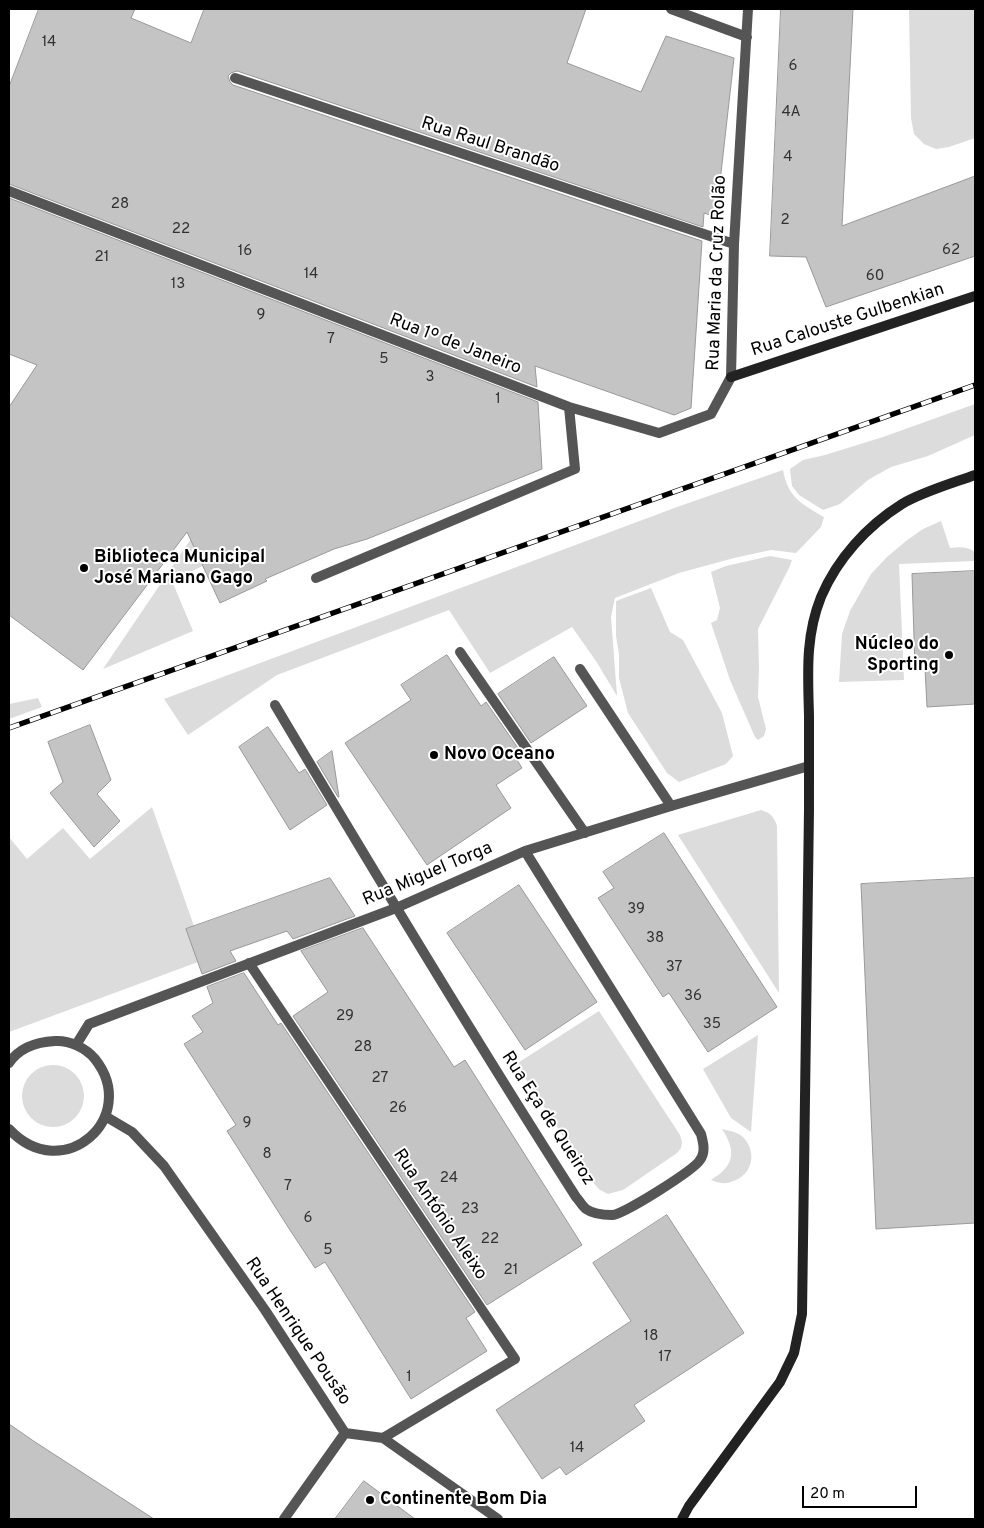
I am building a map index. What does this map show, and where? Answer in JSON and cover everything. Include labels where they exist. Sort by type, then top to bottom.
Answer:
[{"type":"street","points":[[671,9],[747,37]]},
{"type":"street","name":"Rua Maria da Cruz Rolão","points":[[569,407],[659,433],[711,414],[731,377],[734,244],[748,9]]},
{"type":"street","name":"Rua Raul Brandão","points":[[235,78],[734,244]]},
{"type":"street","name":"Rua 1º de Janeiro","points":[[9,191],[569,407]]},
{"type":"street","name":"Rua Calouste Gulbenkian","points":[[731,377],[975,296]]},
{"type":"street","points":[[316,578],[575,469],[569,407]]},
{"type":"street","points":[[682,1519],[689,1506],[780,1382],[794,1353],[802,1314],[810,766],[808,654],[813,621],[822,596],[836,569],[860,539],[876,523],[904,503],[940,487],[975,475]]},
{"type":"street","points":[[460,652],[584,833]]},
{"type":"street","points":[[580,670],[672,806]]},
{"type":"street","points":[[275,704],[396,908]]},
{"type":"street","name":"Rua Miguel Torga","points":[[76,1045],[89,1024],[396,908],[525,851],[810,766]]},
{"type":"street","name":"Rua Eça de Queiroz","points":[[396,908],[576,1197],[586,1209],[601,1215],[615,1215],[628,1210],[701,1160],[704,1148],[701,1134],[525,851]]},
{"type":"street","name":"Rua António Aleixo","points":[[249,963],[514,1359],[383,1438]]},
{"type":"street","points":[[9,1063],[25,1048],[41,1042],[58,1041],[76,1045],[90,1054],[101,1067],[108,1083],[109,1100],[105,1116],[96,1131],[83,1143],[67,1150],[49,1152],[32,1147],[18,1138],[9,1128]]},
{"type":"street","name":"Rua Henrique Pousão","points":[[105,1116],[132,1132],[164,1166],[265,1310],[345,1433],[383,1438],[498,1519]]},
{"type":"street","points":[[284,1519],[345,1433]]},
{"type":"shaded area","points":[[909,9],[975,9],[975,138],[949,147],[936,149],[924,144],[914,134],[911,118]]},
{"type":"shaded area","points":[[975,404],[975,435],[928,456],[891,467],[868,480],[840,504],[823,510],[799,495],[792,486],[790,469],[803,460],[883,437]]},
{"type":"shaded area","points":[[783,470],[785,480],[792,494],[803,504],[824,517],[821,527],[796,553],[771,550],[734,558],[679,573],[615,598],[611,617],[617,696],[596,661],[572,627],[490,673],[449,610],[277,675],[188,735],[164,699],[677,507]]},
{"type":"shaded area","points":[[941,521],[950,548],[963,547],[972,550],[975,552],[975,561],[899,564],[904,680],[839,682],[842,634],[850,611],[871,574],[906,541],[923,529]]},
{"type":"shaded area","points":[[199,527],[233,551],[172,581],[193,631],[103,669]]},
{"type":"shaded area","points":[[770,556],[792,560],[758,629],[758,697],[766,729],[764,736],[758,740],[730,680],[711,623],[717,620],[720,608],[711,572],[726,566]]},
{"type":"shaded area","points":[[651,588],[670,632],[683,640],[722,713],[733,756],[726,764],[679,782],[667,773],[628,713],[619,678],[616,601]]},
{"type":"shaded area","points":[[38,698],[42,707],[9,719],[9,704]]},
{"type":"shaded area","points":[[152,807],[194,926],[198,962],[9,1032],[9,837],[27,859],[63,828],[90,859]]},
{"type":"shaded area","points":[[761,810],[772,816],[777,826],[779,993],[678,835]]},
{"type":"shaded area","points":[[599,1011],[680,1135],[682,1142],[681,1148],[677,1153],[623,1190],[608,1194],[595,1185],[516,1064]]},
{"type":"shaded area","points":[[758,1035],[751,1132],[731,1118],[703,1069]]},
{"type":"shaded area","points":[[47,1065],[59,1065],[75,1074],[82,1084],[84,1096],[82,1108],[75,1118],[59,1127],[47,1127],[36,1122],[27,1113],[22,1102],[22,1090],[27,1079],[36,1070]]},
{"type":"shaded area","points":[[722,1129],[742,1136],[748,1143],[751,1155],[750,1166],[743,1176],[728,1183],[719,1183],[711,1180],[725,1169],[731,1158],[730,1145]]},
{"type":"building","points":[[39,9],[135,9],[131,18],[191,43],[204,9],[586,9],[567,63],[641,92],[666,36],[734,58],[716,217],[704,213],[703,227],[237,71],[228,76],[233,85],[702,241],[691,408],[674,415],[535,366],[537,387],[9,184],[9,87]]},
{"type":"building","points":[[781,9],[853,9],[842,226],[975,176],[975,256],[826,307],[806,257],[770,256]]},
{"type":"building","points":[[9,198],[538,402],[542,469],[367,539],[334,549],[265,579],[267,581],[220,603],[187,532],[83,670],[9,615],[9,407],[37,365],[9,354]]},
{"type":"building","points":[[975,571],[975,704],[927,707],[925,668],[915,669],[912,574]]},
{"type":"building","name":"Novo Oceano","points":[[447,655],[481,706],[486,702],[520,751],[514,755],[522,768],[496,785],[511,808],[427,865],[345,743],[411,700],[401,685]]},
{"type":"building","points":[[554,657],[587,706],[531,743],[498,694]]},
{"type":"building","points":[[90,725],[111,780],[97,794],[120,821],[94,847],[50,793],[63,782],[48,742]]},
{"type":"building","points":[[268,727],[299,773],[305,769],[327,805],[290,830],[239,747]]},
{"type":"building","points":[[332,751],[339,797],[317,762]]},
{"type":"building","points":[[664,833],[777,1007],[708,1052],[669,993],[663,997],[598,898],[614,888],[603,872]]},
{"type":"building","points":[[330,878],[355,916],[293,939],[287,931],[230,951],[236,961],[202,974],[186,929]]},
{"type":"building","points":[[975,878],[975,1223],[876,1229],[861,884]]},
{"type":"building","points":[[519,885],[597,1002],[525,1050],[447,933]]},
{"type":"building","points":[[363,928],[454,1067],[465,1060],[582,1245],[487,1305],[293,1016],[328,992],[301,951]]},
{"type":"building","points":[[244,973],[278,1025],[281,1023],[475,1312],[466,1318],[487,1351],[411,1399],[325,1262],[315,1268],[288,1227],[227,1131],[236,1125],[184,1044],[203,1032],[192,1016],[213,1003],[207,987]]},
{"type":"building","points":[[667,1215],[744,1333],[634,1405],[645,1421],[566,1475],[560,1467],[542,1479],[496,1410],[631,1321],[593,1263]]},
{"type":"building","points":[[9,1424],[35,1442],[154,1519],[9,1519]]},
{"type":"building","name":"Continente Bom Dia","points":[[364,1481],[415,1519],[335,1519]]},
{"type":"railway","points":[[9,728],[975,385]]},
{"type":"place","name":"Biblioteca Municipal José Mariano Gago","points":[[84,568]]},
{"type":"place","name":"Núcleo do Sporting","points":[[949,655]]},
{"type":"place","name":"Novo Oceano","points":[[434,755]]},
{"type":"place","name":"Continente Bom Dia","points":[[370,1500]]}]
